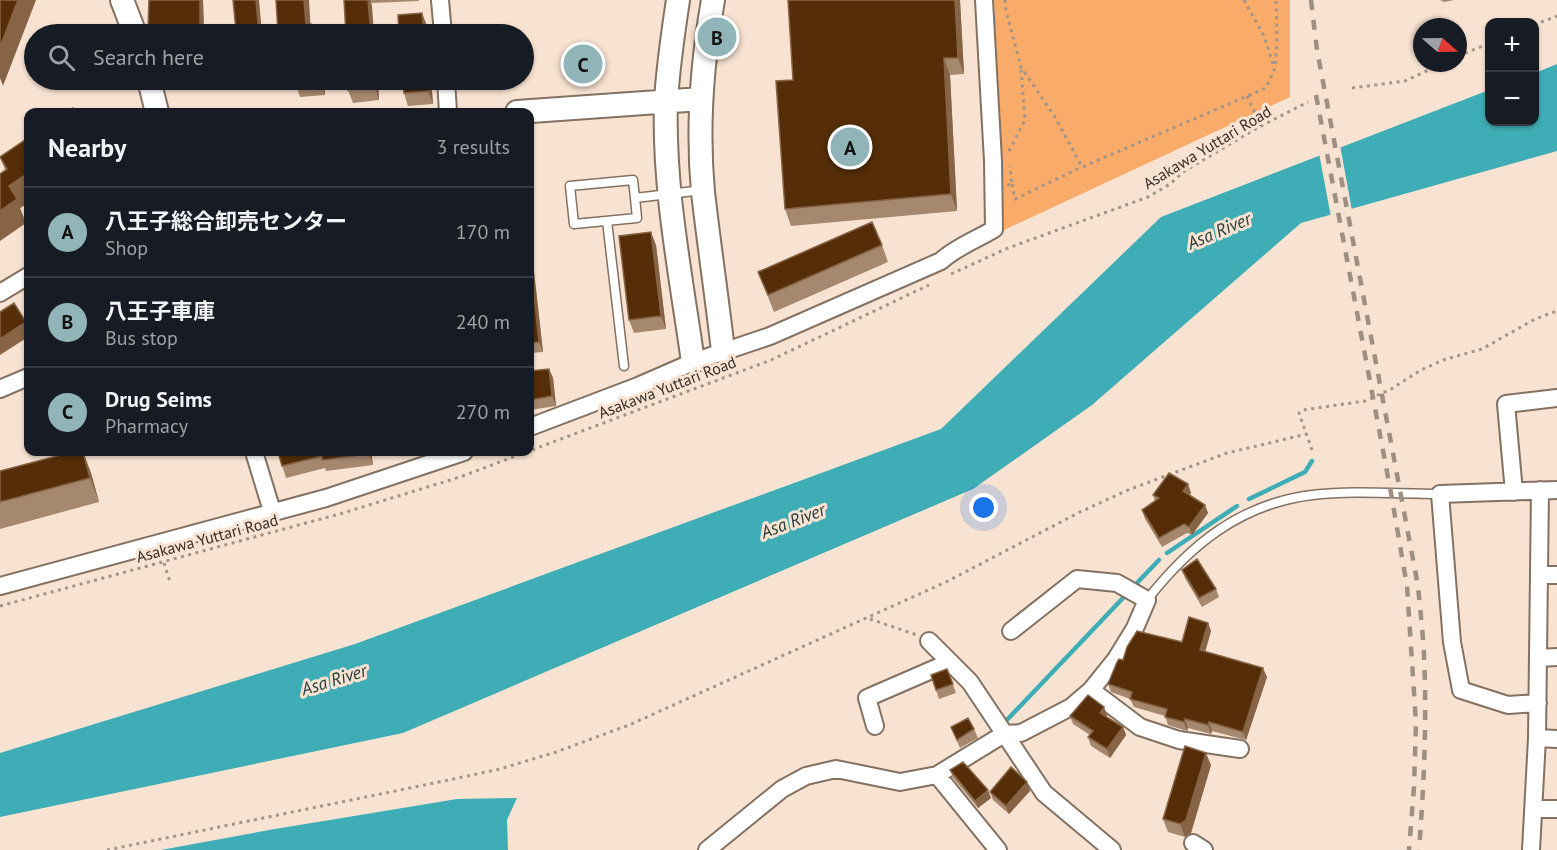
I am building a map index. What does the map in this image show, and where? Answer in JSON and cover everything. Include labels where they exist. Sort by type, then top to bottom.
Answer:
[{"type":"street","points":[[122,0],[131,24]]},
{"type":"street","points":[[440,0],[441,24]]},
{"type":"street","points":[[678,0],[672,35],[666,101],[670,194],[693,362]]},
{"type":"street","points":[[713,0],[701,99],[703,190],[723,351]]},
{"type":"street","points":[[534,425],[628,390],[693,362],[770,336],[942,261],[954,250],[994,229],[984,0]]},
{"type":"street","points":[[152,90],[156,108]]},
{"type":"street","points":[[447,90],[448,108]]},
{"type":"street","points":[[534,111],[701,99]]},
{"type":"street","points":[[0,293],[24,283]]},
{"type":"street","points":[[0,389],[24,379]]},
{"type":"street","points":[[1514,492],[1506,404],[1557,398]]},
{"type":"street","points":[[255,456],[272,511]]},
{"type":"street","points":[[0,586],[326,498],[452,456]]},
{"type":"street","points":[[1531,850],[1538,704],[1540,490]]},
{"type":"street","points":[[1538,704],[1508,705],[1461,690],[1452,642],[1440,494],[1557,490]]},
{"type":"street","points":[[1539,575],[1557,575]]},
{"type":"street","points":[[707,850],[782,789],[806,777],[836,769],[880,780],[900,782],[937,775],[1004,734],[1021,733],[1071,707],[1091,690],[1116,659],[1135,628],[1147,600],[1117,583],[1077,579],[1011,631]]},
{"type":"street","points":[[929,641],[970,682],[1044,793],[1112,850]]},
{"type":"street","points":[[1538,658],[1557,657]]},
{"type":"street","points":[[875,726],[867,698],[950,662]]},
{"type":"street","points":[[1091,690],[1140,728],[1179,740],[1240,749]]},
{"type":"street","points":[[1537,738],[1557,739]]},
{"type":"street","points":[[937,775],[998,850]]},
{"type":"street","points":[[1533,809],[1557,809]]},
{"type":"lane","points":[[633,180],[635,198],[637,218],[574,225],[570,186],[633,180]]},
{"type":"lane","points":[[635,198],[703,190]]},
{"type":"lane","points":[[607,221],[624,366]]},
{"type":"lane","points":[[1147,600],[1170,571],[1197,545],[1216,531],[1256,510],[1312,495],[1440,494]]},
{"type":"path","points":[[1005,0],[1021,68],[1025,120],[1008,152]]},
{"type":"path","points":[[1244,0],[1264,36],[1275,68]]},
{"type":"path","points":[[1010,162],[1014,199],[1082,167],[1266,88],[1275,68],[1276,0]]},
{"type":"path","points":[[1539,24],[1557,16]]},
{"type":"path","points":[[1467,53],[1485,46]]},
{"type":"path","points":[[1021,68],[1055,117],[1082,167]]},
{"type":"path","points":[[1352,88],[1405,81],[1424,72]]},
{"type":"path","points":[[1247,96],[1261,126]]},
{"type":"path","name":"Asakawa Yuttari Road","points":[[948,276],[1008,248],[1148,197],[1170,184],[1183,172],[1261,126],[1308,102]]},
{"type":"path","points":[[993,188],[1012,184]]},
{"type":"path","name":"Asakawa Yuttari Road","points":[[534,449],[771,360],[938,281]]},
{"type":"path","points":[[1312,450],[1299,413],[1303,410],[1365,401],[1391,389],[1421,370],[1443,360],[1482,349],[1535,320],[1557,311]]},
{"type":"path","points":[[107,850],[500,769],[556,752],[629,725],[868,619],[1128,490],[1227,453],[1307,434]]},
{"type":"path","name":"Asakawa Yuttari Road","points":[[0,606],[364,508],[516,456]]},
{"type":"path","points":[[164,560],[170,582]]},
{"type":"path","points":[[868,619],[913,633],[929,641]]},
{"type":"shaded area","points":[[994,0],[1290,0],[1290,97],[1004,230]]},
{"type":"water","name":"Asa River","points":[[1557,64],[1557,151],[1301,223],[1092,405],[973,489],[403,733],[0,817],[0,753],[355,644],[941,429],[1161,217],[1485,92],[1485,126],[1539,126],[1539,71]]},
{"type":"water","points":[[517,798],[507,820],[508,850],[161,850],[457,799]]},
{"type":"pier","points":[[1340,145],[1352,211],[1331,217],[1319,153]]},
{"type":"building","points":[[0,0],[18,0],[0,47]]},
{"type":"building","points":[[149,0],[200,0],[200,24],[148,24]]},
{"type":"building","points":[[233,0],[256,0],[258,24],[235,24]]},
{"type":"building","points":[[276,0],[304,0],[306,24],[277,24]]},
{"type":"building","points":[[344,0],[368,0],[370,24],[345,24]]},
{"type":"building","points":[[788,0],[955,0],[958,58],[944,58],[951,194],[785,209],[776,81],[793,80]]},
{"type":"building","points":[[422,13],[423,24],[398,24],[398,15]]},
{"type":"building","points":[[404,90],[428,90],[428,91],[404,93]]},
{"type":"building","points":[[24,141],[24,176],[9,186],[17,199],[0,211],[0,174],[7,169],[0,157]]},
{"type":"building","points":[[872,222],[882,245],[768,295],[758,272]]},
{"type":"building","points":[[651,232],[661,316],[629,320],[619,236]]},
{"type":"building","points":[[534,295],[539,342],[534,343]]},
{"type":"building","points":[[14,303],[24,319],[24,323],[0,339],[0,312]]},
{"type":"building","points":[[549,369],[552,396],[534,399],[534,371]]},
{"type":"building","points":[[57,456],[84,456],[90,478],[0,502],[0,471]]},
{"type":"building","points":[[279,456],[322,456],[282,466]]},
{"type":"building","points":[[322,456],[353,456],[322,460]]},
{"type":"building","points":[[1169,473],[1188,484],[1183,491],[1205,505],[1189,527],[1184,524],[1159,538],[1142,510],[1159,498],[1153,495]]},
{"type":"building","points":[[1197,559],[1216,589],[1199,598],[1182,570]]},
{"type":"building","points":[[1189,617],[1208,623],[1200,650],[1263,668],[1243,732],[1209,722],[1208,725],[1165,717],[1167,709],[1130,699],[1132,692],[1108,684],[1117,662],[1119,659],[1123,660],[1127,647],[1137,631],[1182,642]]},
{"type":"building","points":[[947,669],[953,684],[936,690],[931,675]]},
{"type":"building","points":[[1088,695],[1104,707],[1100,713],[1123,727],[1107,749],[1088,737],[1093,731],[1070,716]]},
{"type":"building","points":[[968,718],[974,729],[957,740],[951,727]]},
{"type":"building","points":[[1185,746],[1206,753],[1186,820],[1180,824],[1163,819]]},
{"type":"building","points":[[963,762],[988,790],[975,801],[950,770]]},
{"type":"building","points":[[1011,767],[1027,782],[1006,806],[990,792]]},
{"type":"waterway","points":[[1249,499],[1305,472],[1312,461]]},
{"type":"waterway","points":[[1167,553],[1237,506]]},
{"type":"waterway","points":[[1135,585],[1159,560]]},
{"type":"waterway","points":[[1004,723],[1123,598]]},
{"type":"railway","points":[[1311,0],[1317,50],[1418,586],[1424,646],[1425,704],[1424,777],[1419,850]]},
{"type":"railway","points":[[1316,95],[1407,586],[1416,723],[1409,850]]},
{"type":"place","name":"八王子車庫","points":[[717,37]]},
{"type":"place","name":"Drug Seims","points":[[583,64]]},
{"type":"place","name":"八王子総合卸売センター","points":[[850,147]]}]
